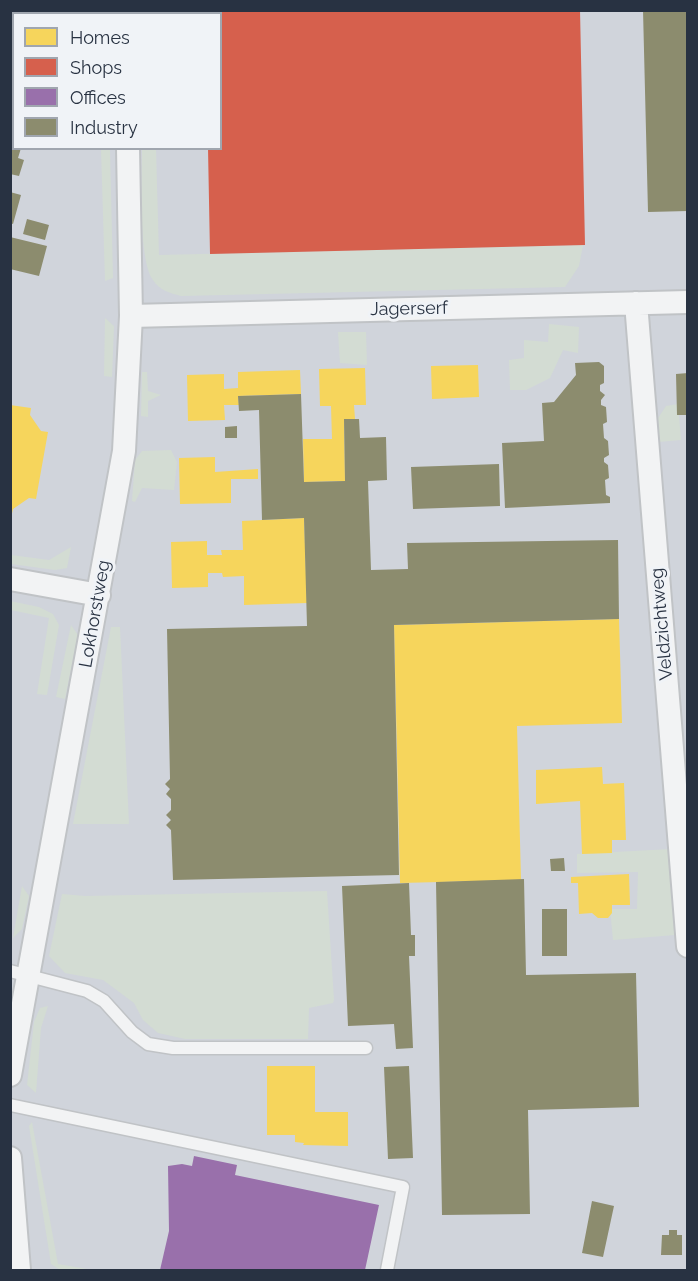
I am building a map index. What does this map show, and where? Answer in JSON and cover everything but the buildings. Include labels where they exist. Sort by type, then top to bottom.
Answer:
[{"type":"street","name":"Lokhorstweg","points":[[10,1075],[19,973],[99,595],[124,451],[131,316],[128,150]]},
{"type":"street","name":"Jagerserf","points":[[131,316],[687,302]]},
{"type":"street","name":"Veldzichtweg","points":[[636,303],[687,946]]},
{"type":"street","points":[[10,579],[99,595]]},
{"type":"street","points":[[11,1165],[19,1270]]},
{"type":"lane","points":[[19,973],[87,991],[104,1001],[132,1032],[148,1044],[172,1048],[366,1048]]},
{"type":"lane","points":[[10,1105],[403,1186],[387,1270]]},
{"type":"shaded area","points":[[11,11],[687,11],[687,1270],[11,1270]]},
{"type":"shaded area","points":[[101,150],[110,150],[113,278],[105,281]]},
{"type":"shaded area","points":[[142,150],[156,150],[159,255],[583,245],[579,266],[565,287],[181,296],[162,289],[153,280],[145,255],[142,217]]},
{"type":"shaded area","points":[[105,318],[114,326],[112,377],[104,376]]},
{"type":"shaded area","points":[[549,324],[579,327],[578,353],[563,350],[550,378],[526,390],[510,390],[509,360],[524,358],[524,340],[548,342]]},
{"type":"shaded area","points":[[338,332],[366,332],[367,365],[340,363]]},
{"type":"shaded area","points":[[142,372],[147,372],[148,391],[161,395],[148,401],[148,417],[141,416]]},
{"type":"shaded area","points":[[678,404],[681,440],[659,442],[658,418],[666,406]]},
{"type":"shaded area","points":[[171,450],[177,462],[174,490],[142,488],[135,502],[132,501],[135,460],[142,451]]},
{"type":"shaded area","points":[[71,547],[67,568],[55,570],[11,564],[11,555],[49,560]]},
{"type":"shaded area","points":[[10,601],[39,607],[53,614],[59,625],[47,695],[37,694],[49,618],[11,610]]},
{"type":"shaded area","points":[[71,625],[78,635],[65,699],[56,697]]},
{"type":"shaded area","points":[[111,627],[120,627],[129,824],[73,824]]},
{"type":"shaded area","points":[[671,849],[675,935],[613,940],[610,909],[637,909],[638,872],[577,873],[577,854]]},
{"type":"shaded area","points":[[22,886],[29,896],[22,929],[13,938]]},
{"type":"shaded area","points":[[327,891],[334,1000],[333,1003],[309,1008],[308,1039],[185,1039],[158,1033],[143,1020],[134,1003],[103,980],[65,973],[49,956],[62,894],[85,896]]},
{"type":"shaded area","points":[[48,1006],[41,1028],[36,1093],[27,1085],[34,1022],[40,1008]]},
{"type":"shaded area","points":[[32,1122],[58,1264],[93,1270],[60,1270],[51,1264],[29,1126]]}]
